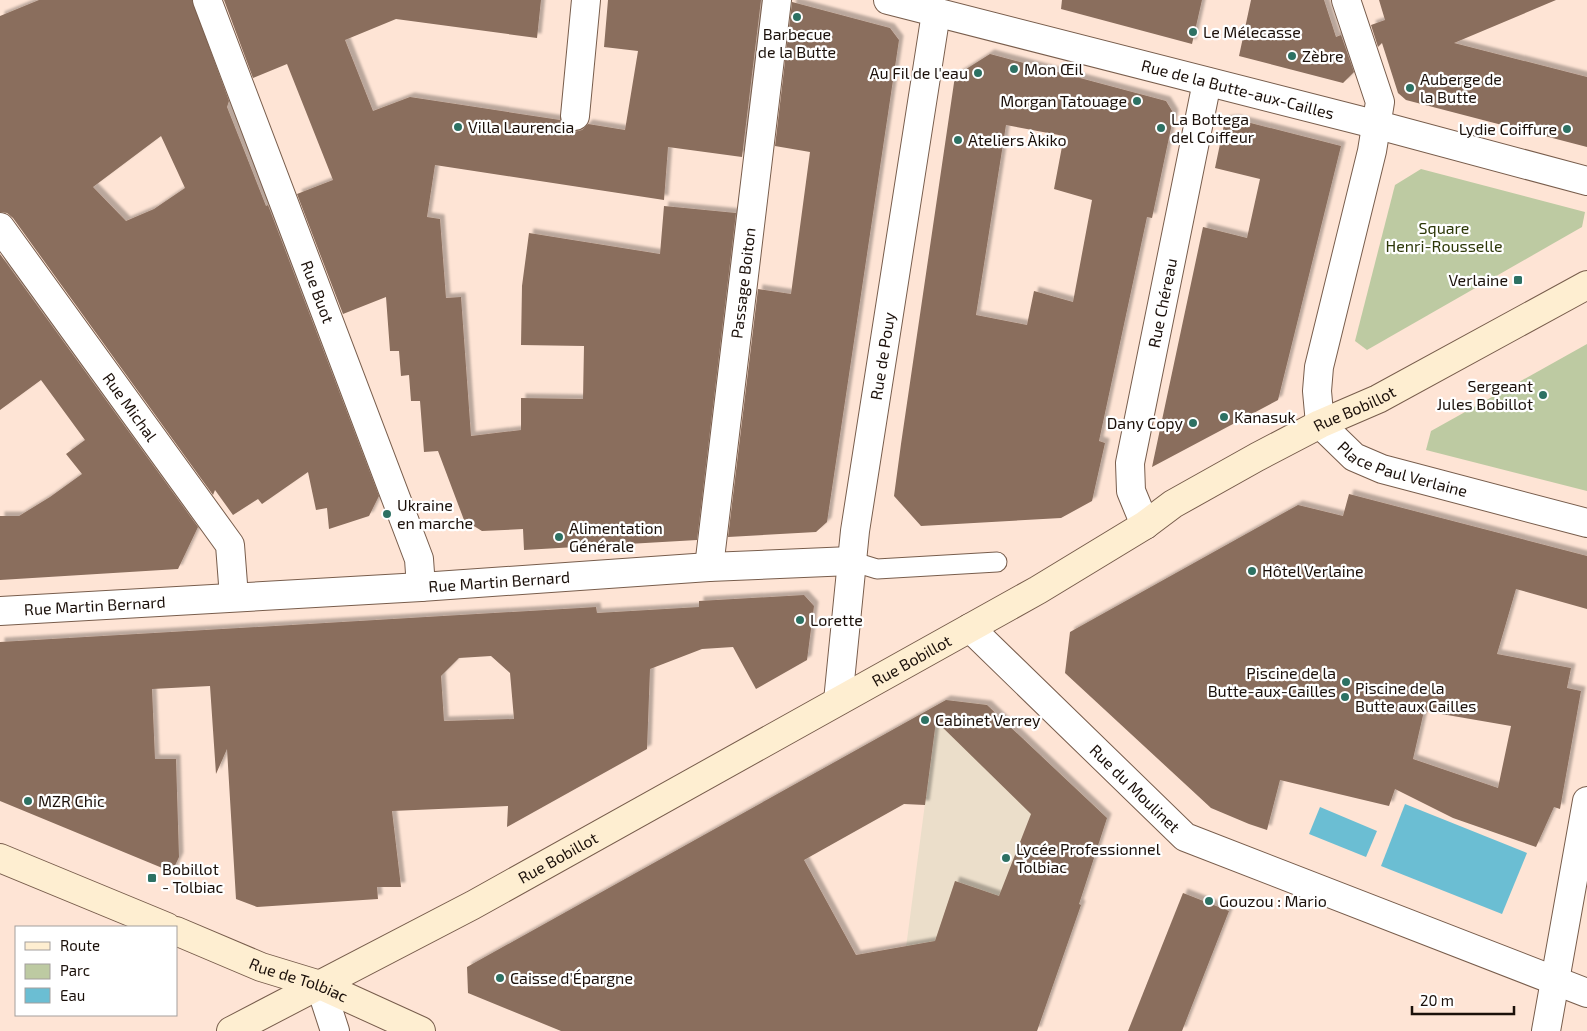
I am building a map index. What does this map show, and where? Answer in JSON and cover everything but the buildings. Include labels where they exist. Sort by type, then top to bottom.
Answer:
[{"type":"street","name":"Rue Buot","points":[[206,0],[419,559],[421,587]]},
{"type":"street","points":[[575,116],[586,0]]},
{"type":"street","name":"Passage Boiton","points":[[709,567],[776,0]]},
{"type":"street","name":"Rue de la Butte-aux-Cailles","points":[[888,0],[1378,125],[1587,182]]},
{"type":"street","points":[[1320,424],[1317,391],[1319,367],[1378,125],[1380,102],[1346,0]]},
{"type":"street","name":"Rue de Pouy","points":[[838,701],[851,561],[936,13]]},
{"type":"street","name":"Rue Chéreau","points":[[1145,525],[1131,491],[1130,463],[1207,82]]},
{"type":"street","name":"Rue Michal","points":[[0,227],[230,545],[234,597]]},
{"type":"street","name":"Rue Bobillot","points":[[231,1031],[473,905],[1038,590],[1145,525],[1173,504],[1320,424],[1378,399],[1587,285]]},
{"type":"street","name":"Place Paul Verlaine","points":[[1320,424],[1354,457],[1382,470],[1587,523]]},
{"type":"street","name":"Rue Martin Bernard","points":[[0,610],[421,587],[709,567],[851,561]]},
{"type":"street","name":"Rue du Moulinet","points":[[970,628],[1185,837],[1587,993]]},
{"type":"street","points":[[1546,1031],[1587,801]]},
{"type":"street","points":[[0,858],[165,926]]},
{"type":"street","name":"Rue de Tolbiac","points":[[178,932],[260,967],[320,985],[420,1031]]},
{"type":"street","points":[[320,985],[335,1031]]},
{"type":"lane","name":"Rue Martin Bernard","points":[[851,561],[877,569],[998,562]]},
{"type":"shaded area","name":"Lycée Professionnel Tolbiac","points":[[946,700],[987,705],[1107,818],[1079,904],[1081,905],[1037,1031],[895,1031],[938,705]]},
{"type":"green space","name":"Square Henri-Rousselle","points":[[1421,169],[1585,212],[1582,227],[1367,350],[1355,341],[1395,185]]},
{"type":"green space","points":[[1587,344],[1587,491],[1426,450],[1431,431]]},
{"type":"water","points":[[1405,804],[1527,853],[1502,914],[1381,866]]},
{"type":"water","points":[[1320,807],[1377,831],[1366,857],[1309,834]]},
{"type":"place","name":"Barbecue de la Butte","points":[[797,17]]},
{"type":"place","name":"Le Mélecasse","points":[[1193,32]]},
{"type":"place","name":"Zèbre","points":[[1292,56]]},
{"type":"place","name":"Mon Œil","points":[[1014,69]]},
{"type":"place","name":"Au Fil de l'eau","points":[[978,73]]},
{"type":"place","name":"Auberge de la Butte","points":[[1410,88]]},
{"type":"place","name":"Morgan Tatouage","points":[[1137,101]]},
{"type":"place","name":"Villa Laurencia","points":[[458,127]]},
{"type":"place","name":"La Bottega del Coiffeur","points":[[1161,128]]},
{"type":"place","name":"Lydie Coiffure","points":[[1567,129]]},
{"type":"place","name":"Ateliers Àkiko","points":[[958,140]]},
{"type":"place","name":"Verlaine","points":[[1518,280]]},
{"type":"place","name":"Sergeant Jules Bobillot","points":[[1543,395]]},
{"type":"place","name":"Kanasuk","points":[[1224,417]]},
{"type":"place","name":"Dany Copy","points":[[1193,423]]},
{"type":"place","name":"Ukraine en marche","points":[[387,514]]},
{"type":"place","name":"Alimentation Générale","points":[[559,537]]},
{"type":"place","name":"Hôtel Verlaine","points":[[1252,571]]},
{"type":"place","name":"Lorette","points":[[800,620]]},
{"type":"place","name":"Piscine de la Butte-aux-Cailles","points":[[1346,682]]},
{"type":"place","name":"Piscine de la Butte aux Cailles","points":[[1345,697]]},
{"type":"place","name":"Cabinet Verrey","points":[[925,720]]},
{"type":"place","name":"MZR Chic","points":[[28,801]]},
{"type":"place","name":"Lycée Professionnel Tolbiac","points":[[1006,858]]},
{"type":"place","name":"Bobillot - Tolbiac","points":[[152,878]]},
{"type":"place","name":"Gouzou : Mario","points":[[1209,901]]},
{"type":"place","name":"Caisse d'Épargne","points":[[500,978]]}]
